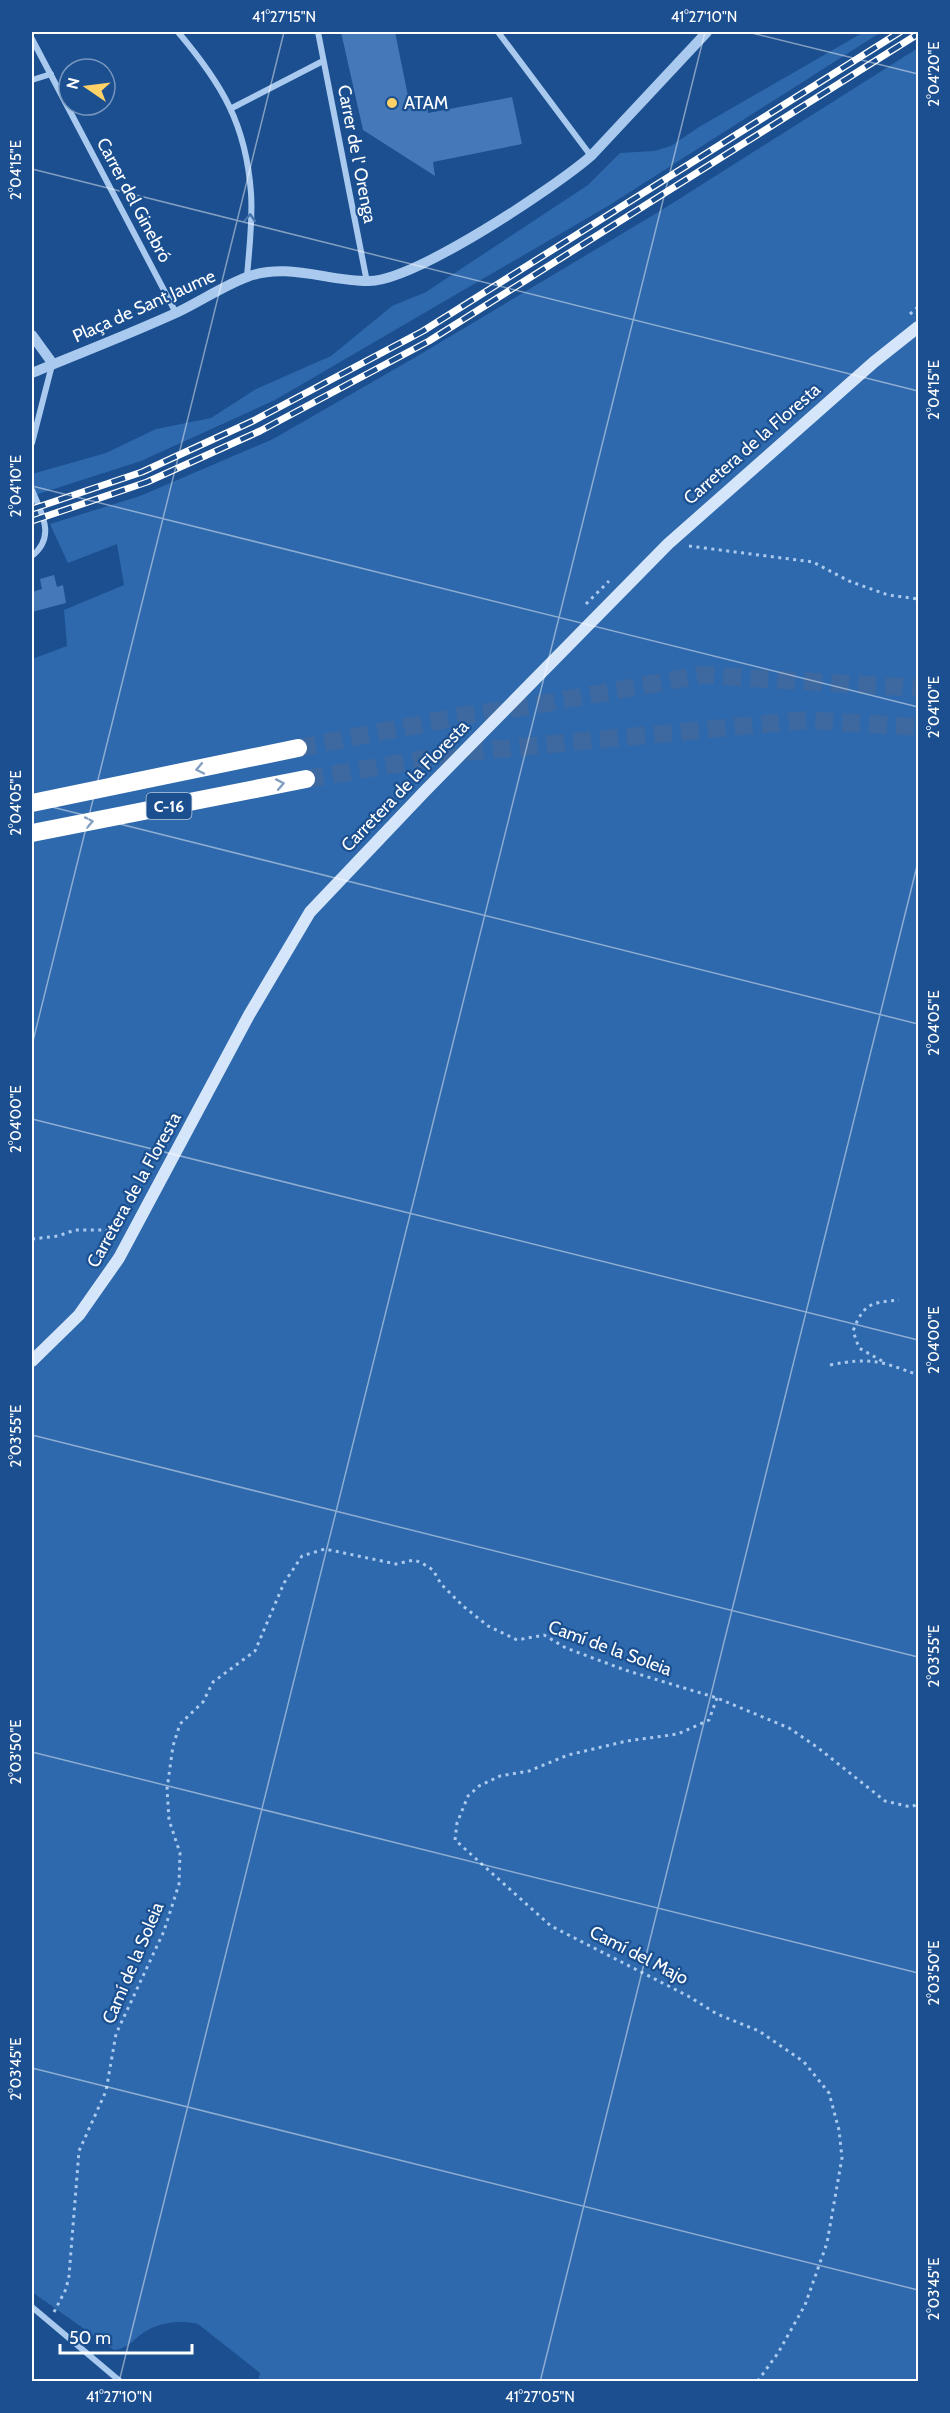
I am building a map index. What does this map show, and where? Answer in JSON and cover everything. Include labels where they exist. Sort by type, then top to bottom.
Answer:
[{"type":"highway","name":"C-16","points":[[32,803],[298,748]]},
{"type":"highway","name":"C-16","points":[[32,832],[306,779]]},
{"type":"main road","name":"Carretera de la Floresta","points":[[32,1361],[79,1315],[119,1258],[249,1015],[309,912],[424,791],[668,544],[874,362],[918,327]]},
{"type":"street","points":[[178,32],[210,70],[232,108],[242,139],[251,194],[247,277]]},
{"type":"street","name":"Carrer de l' Orenga","points":[[318,32],[367,282]]},
{"type":"street","points":[[498,32],[591,156]]},
{"type":"street","points":[[367,282],[403,274],[479,233],[570,174],[591,156],[707,32]]},
{"type":"street","name":"Carrer del Ginebró","points":[[32,39],[176,313]]},
{"type":"street","points":[[232,108],[323,61]]},
{"type":"street","points":[[32,80],[51,74]]},
{"type":"street","name":"Plaça de Sant Jaume","points":[[32,373],[176,313],[247,277],[270,272],[303,272],[367,282]]},
{"type":"street","points":[[32,335],[53,364],[32,443]]},
{"type":"street","points":[[32,490],[47,526],[45,539],[32,556]]},
{"type":"street","points":[[32,2307],[121,2382]]},
{"type":"path","points":[[668,544],[813,562],[849,581],[888,596],[918,599]]},
{"type":"path","points":[[32,1239],[58,1236],[75,1230],[121,1230],[138,1224]]},
{"type":"path","points":[[899,1300],[876,1302],[860,1312],[853,1331],[860,1348],[882,1361],[918,1375]]},
{"type":"path","points":[[830,1365],[860,1359],[882,1361]]},
{"type":"path","name":"Camí de la Soleia","points":[[50,2320],[66,2289],[69,2276],[79,2151],[106,2091],[116,2034],[164,1931],[179,1884],[180,1853],[169,1820],[166,1789],[173,1746],[180,1724],[204,1702],[213,1682],[255,1651],[284,1583],[302,1556],[325,1549],[396,1564],[414,1560],[433,1569],[441,1584],[479,1619],[517,1640],[544,1635],[566,1648],[636,1674],[717,1698],[789,1728],[817,1747],[885,1801],[911,1807],[918,1804]]},
{"type":"path","name":"Camí del Majo","points":[[717,1698],[709,1720],[678,1734],[627,1741],[568,1755],[529,1771],[500,1776],[479,1786],[468,1796],[457,1823],[455,1840],[551,1926],[688,1996],[717,2014],[759,2031],[804,2062],[829,2093],[839,2130],[842,2158],[827,2243],[805,2305],[778,2353],[757,2382]]},
{"type":"shaded area","points":[[864,32],[878,34],[608,206],[275,400],[141,461],[32,496],[32,474],[106,453],[156,429],[211,418],[256,389],[331,356],[392,306],[426,292],[588,185],[620,153],[654,151],[671,146],[699,127]]},
{"type":"shaded area","points":[[918,48],[918,2381],[258,2381],[260,2373],[198,2324],[185,2322],[152,2328],[128,2345],[114,2350],[32,2292],[32,659],[67,646],[64,610],[124,585],[117,544],[68,563],[50,524],[140,496],[273,439],[660,211]]},
{"type":"building","name":"ATAM","points":[[341,32],[395,32],[409,101],[427,102],[428,113],[512,97],[522,144],[433,162],[435,176],[363,130]]},
{"type":"building","points":[[54,575],[57,587],[63,585],[66,603],[32,612],[32,592],[42,589],[40,579]]},
{"type":"tunnel","points":[[298,748],[467,715],[701,675],[918,688]]},
{"type":"tunnel","points":[[306,779],[467,752],[807,720],[918,727]]},
{"type":"railway","points":[[32,509],[142,472],[255,420],[423,331],[900,32]]},
{"type":"railway","points":[[32,521],[147,482],[260,431],[429,341],[918,34]]},
{"type":"place","name":"ATAM","points":[[392,103]]}]
